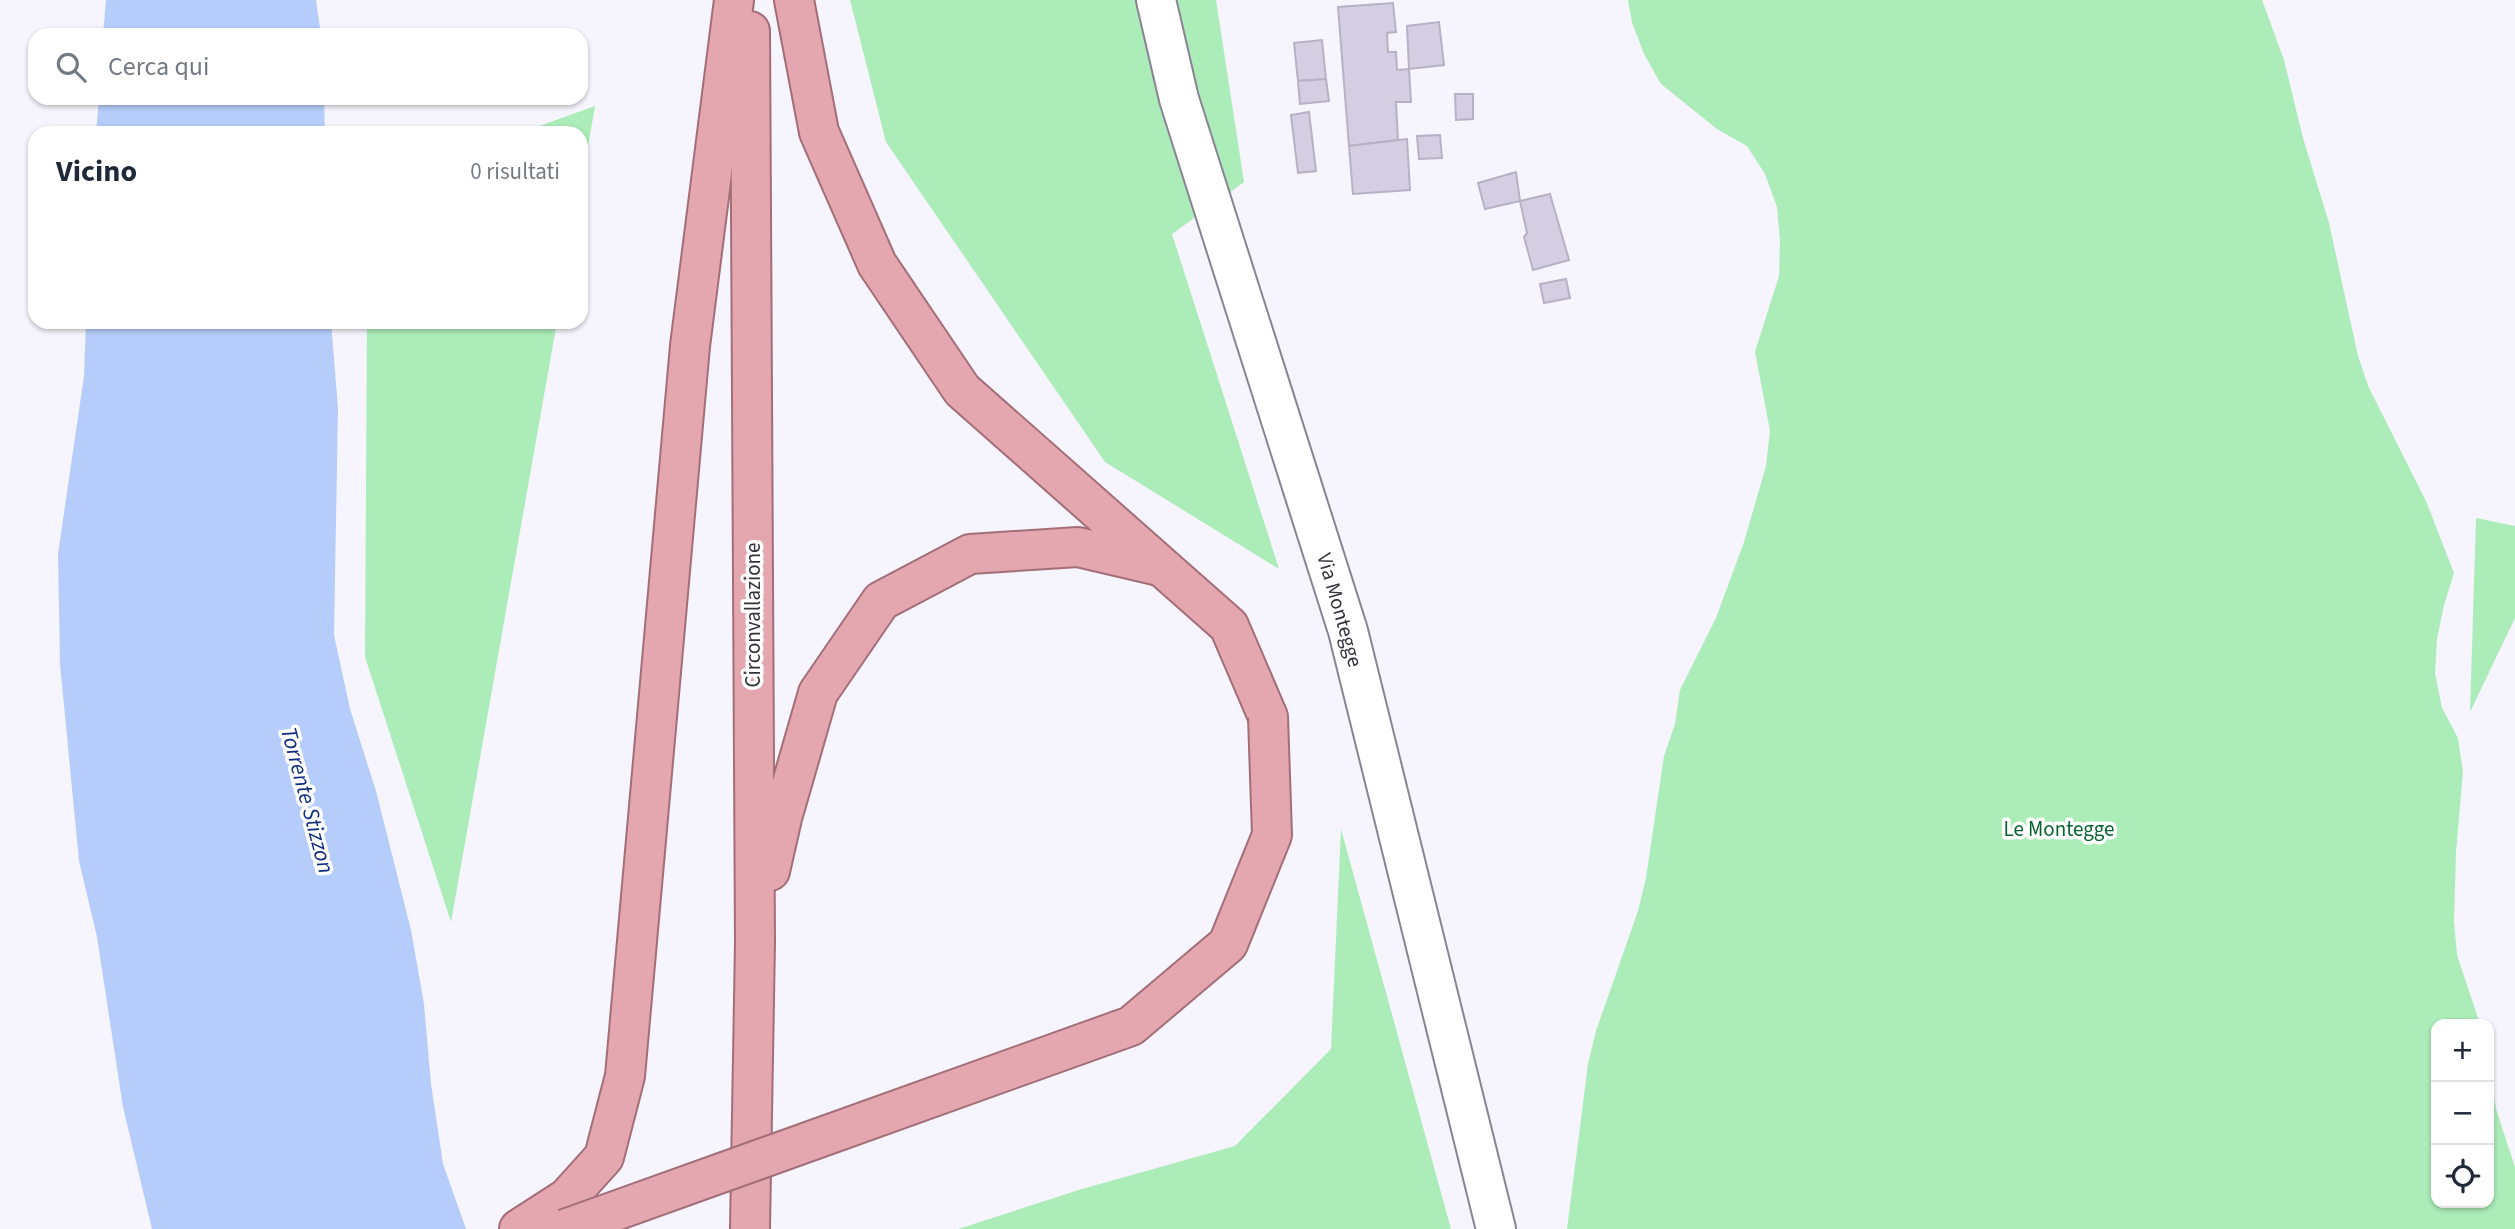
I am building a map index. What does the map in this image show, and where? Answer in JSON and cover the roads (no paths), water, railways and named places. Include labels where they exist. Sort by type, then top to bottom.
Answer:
[{"type":"highway","points":[[519,1229],[567,1198],[604,1157],[625,1076],[690,346],[734,0]]},
{"type":"highway","name":"Circonvallazione","points":[[750,0],[755,942],[750,1229]]},
{"type":"highway","points":[[565,1229],[1131,1026],[1228,944],[1272,835],[1268,717],[1228,626],[962,390],[877,264],[819,132],[794,0]]},
{"type":"highway","points":[[755,942],[782,818],[818,694],[881,601],[970,554],[1079,547],[1161,567]]},
{"type":"street","name":"Via Montegge","points":[[1156,0],[1179,99],[1348,631],[1496,1229]]},
{"type":"water","points":[[106,0],[316,0],[320,28],[104,28]]},
{"type":"water","points":[[98,105],[324,105],[325,126],[97,126]]},
{"type":"water","name":"Torrente Stizzon","points":[[86,329],[332,329],[338,408],[334,635],[350,709],[376,791],[411,930],[424,1004],[431,1084],[443,1164],[466,1229],[152,1229],[123,1107],[97,937],[79,861],[60,664],[58,554],[84,376]]},
{"type":"park label","name":"Le Montegge","points":[[2059,829]]}]
